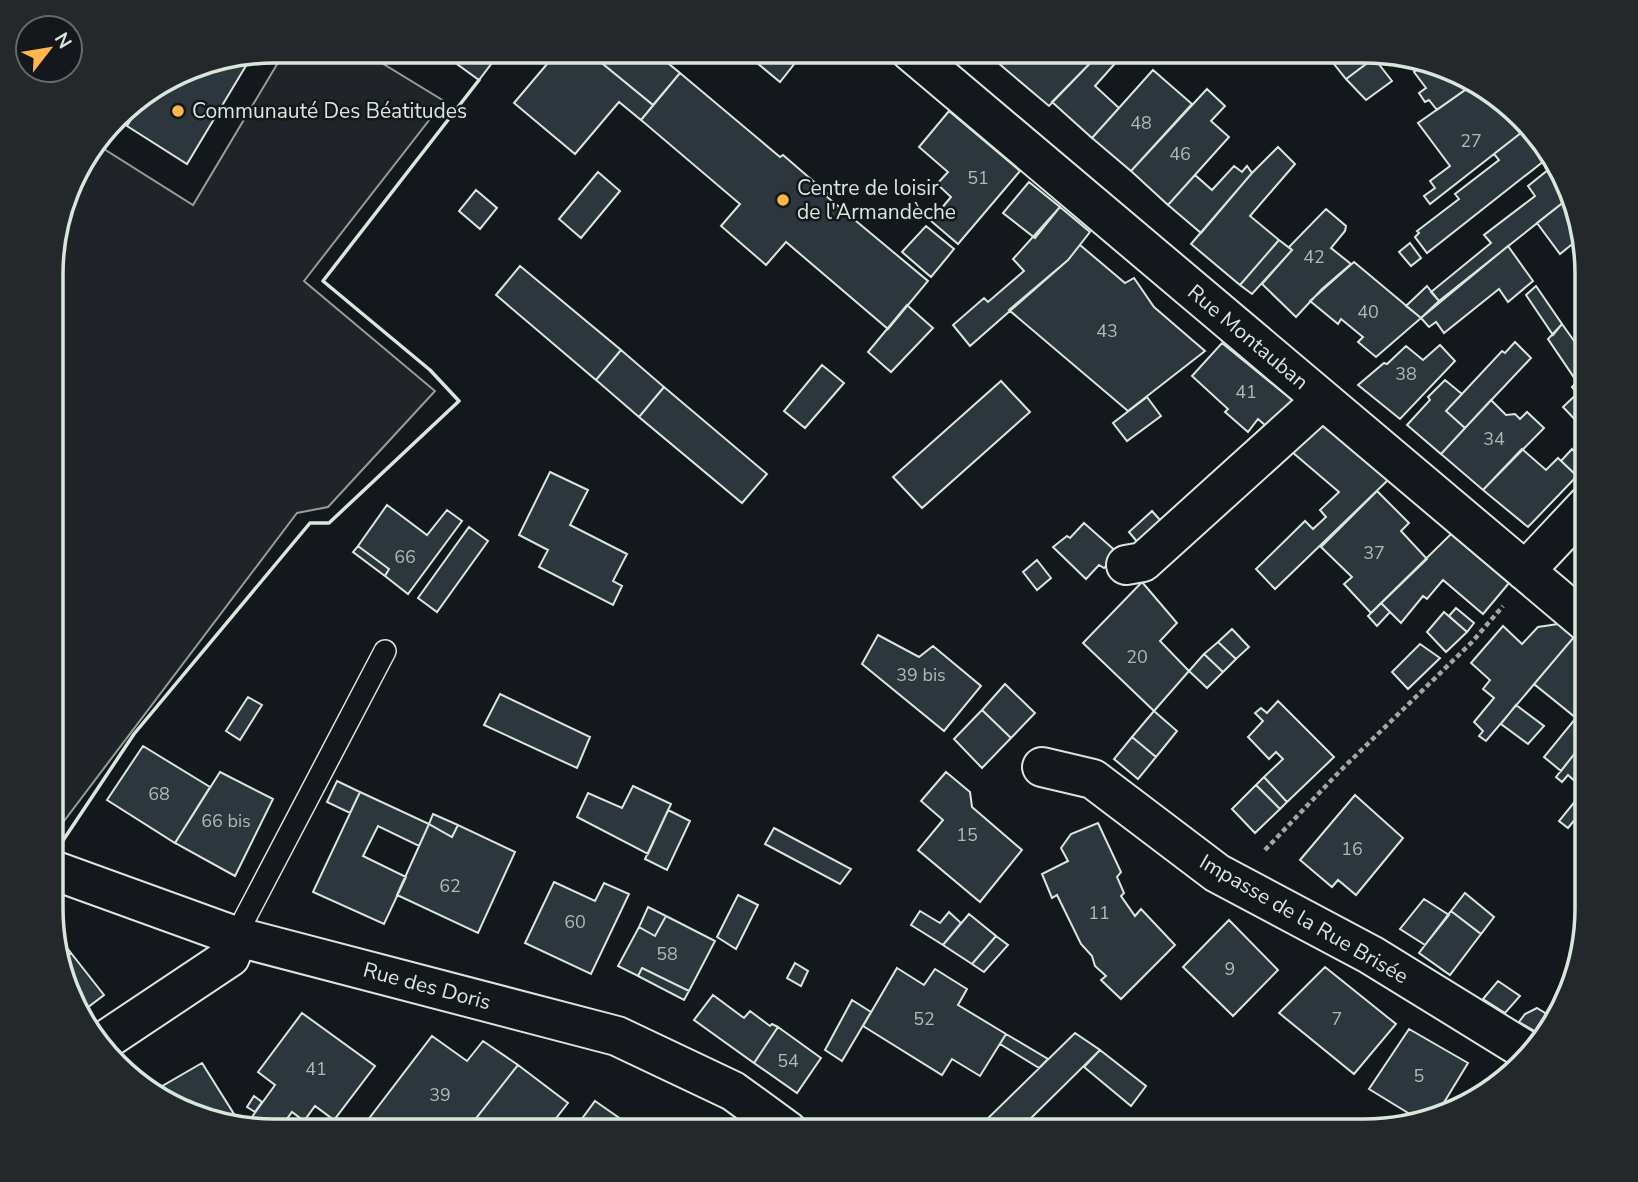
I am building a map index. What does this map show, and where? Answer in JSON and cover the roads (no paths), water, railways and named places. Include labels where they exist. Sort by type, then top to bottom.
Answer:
[{"type":"street","name":"Rue Montauban","points":[[923,63],[1525,571],[1575,610]]},
{"type":"street","points":[[1126,565],[1143,562],[1322,400]]},
{"type":"street","points":[[1525,571],[1575,518]]},
{"type":"street","name":"Impasse de la Rue Brisée","points":[[1042,766],[1093,779],[1217,873],[1371,955],[1521,1048]]},
{"type":"street","name":"Rue des Doris","points":[[63,874],[238,937],[617,1036],[733,1091],[772,1119]]},
{"type":"street","points":[[108,1038],[230,957],[238,937]]},
{"type":"lane","points":[[238,937],[244,918],[385,651]]},
{"type":"place","name":"Communauté Des Béatitudes","points":[[178,111]]},
{"type":"place","name":"Centre de loisir de l'Armandèche","points":[[783,200]]}]
